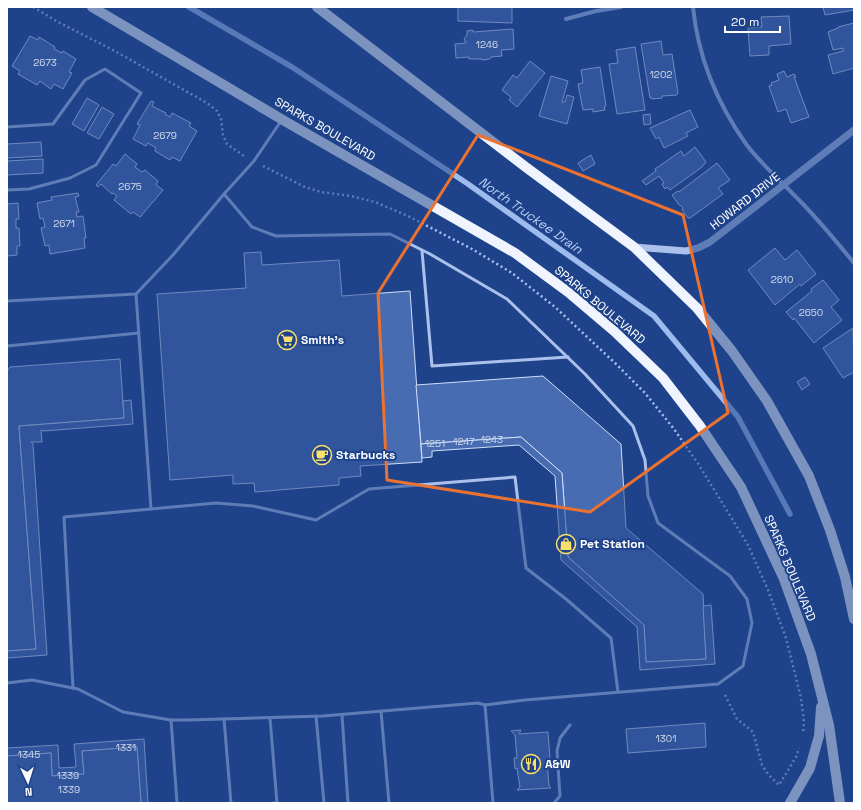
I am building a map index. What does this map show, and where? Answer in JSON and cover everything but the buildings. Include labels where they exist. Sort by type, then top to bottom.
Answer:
[{"type":"main road","name":"SPARKS BOULEVARD","points":[[92,7],[282,119],[515,253],[568,292],[614,331],[663,378],[700,426],[741,487],[784,579],[811,654],[829,725],[840,803]]},
{"type":"main road","points":[[317,7],[634,247],[697,308],[732,352],[767,401],[809,476],[830,530],[844,577],[854,619]]},
{"type":"main road","points":[[790,803],[810,768],[819,736],[821,695]]},
{"type":"street","points":[[566,19],[596,11],[621,7]]},
{"type":"street","points":[[693,7],[701,54],[712,86],[724,110],[747,145],[834,238],[854,263]]},
{"type":"street","name":"HOWARD DRIVE","points":[[634,247],[686,251],[698,248],[710,242],[854,130]]},
{"type":"lane","points":[[7,127],[53,124],[85,80],[105,69],[141,93],[96,165],[70,178],[29,188],[7,190]]},
{"type":"lane","points":[[7,301],[136,294],[173,255],[254,161],[282,119]]},
{"type":"lane","points":[[7,683],[32,680],[78,689],[123,712],[171,720],[270,718],[342,715],[718,684],[743,666],[752,623],[747,599],[730,576],[691,549],[658,523],[648,496],[645,460],[633,426],[585,374],[507,299],[390,234],[276,236],[252,227],[224,194]]},
{"type":"lane","points":[[422,251],[432,366],[568,358]]},
{"type":"lane","points":[[136,294],[151,509]]},
{"type":"lane","points":[[7,346],[138,333]]},
{"type":"lane","points":[[73,688],[64,517],[216,503],[253,506],[316,520],[369,488],[515,477],[526,568],[566,599],[611,638],[618,692]]},
{"type":"lane","points":[[485,704],[493,803]]},
{"type":"lane","points":[[381,712],[389,803]]},
{"type":"lane","points":[[342,715],[348,803]]},
{"type":"lane","points":[[316,716],[324,803]]},
{"type":"lane","points":[[270,718],[277,803],[272,803]]},
{"type":"lane","points":[[224,719],[231,803]]},
{"type":"lane","points":[[171,720],[177,803]]},
{"type":"lane","points":[[554,803],[560,796],[557,751],[560,738],[570,725]]},
{"type":"path","points":[[33,7],[207,103],[217,112],[221,120],[223,135],[227,144],[236,152],[305,187],[321,192],[351,196],[375,202],[408,216],[472,249],[512,273],[555,307],[615,363],[645,393],[674,429],[699,465],[748,545],[768,590],[786,638],[801,698],[804,722],[803,737]]},
{"type":"path","points":[[725,695],[737,719],[753,732],[762,765],[768,774],[779,785],[796,757],[801,744]]},
{"type":"highlighted area","points":[[478,135],[683,215],[728,413],[590,512],[387,480],[378,293]]},
{"type":"waterway","name":"North Truckee Drain","points":[[189,7],[292,67],[468,184],[654,316],[738,417],[790,514]]},
{"type":"place","name":"Smith's","points":[[287,340]]},
{"type":"place","name":"Starbucks","points":[[322,455]]},
{"type":"place","name":"Pet Station","points":[[566,544]]},
{"type":"place","name":"A&W","points":[[531,764]]}]
